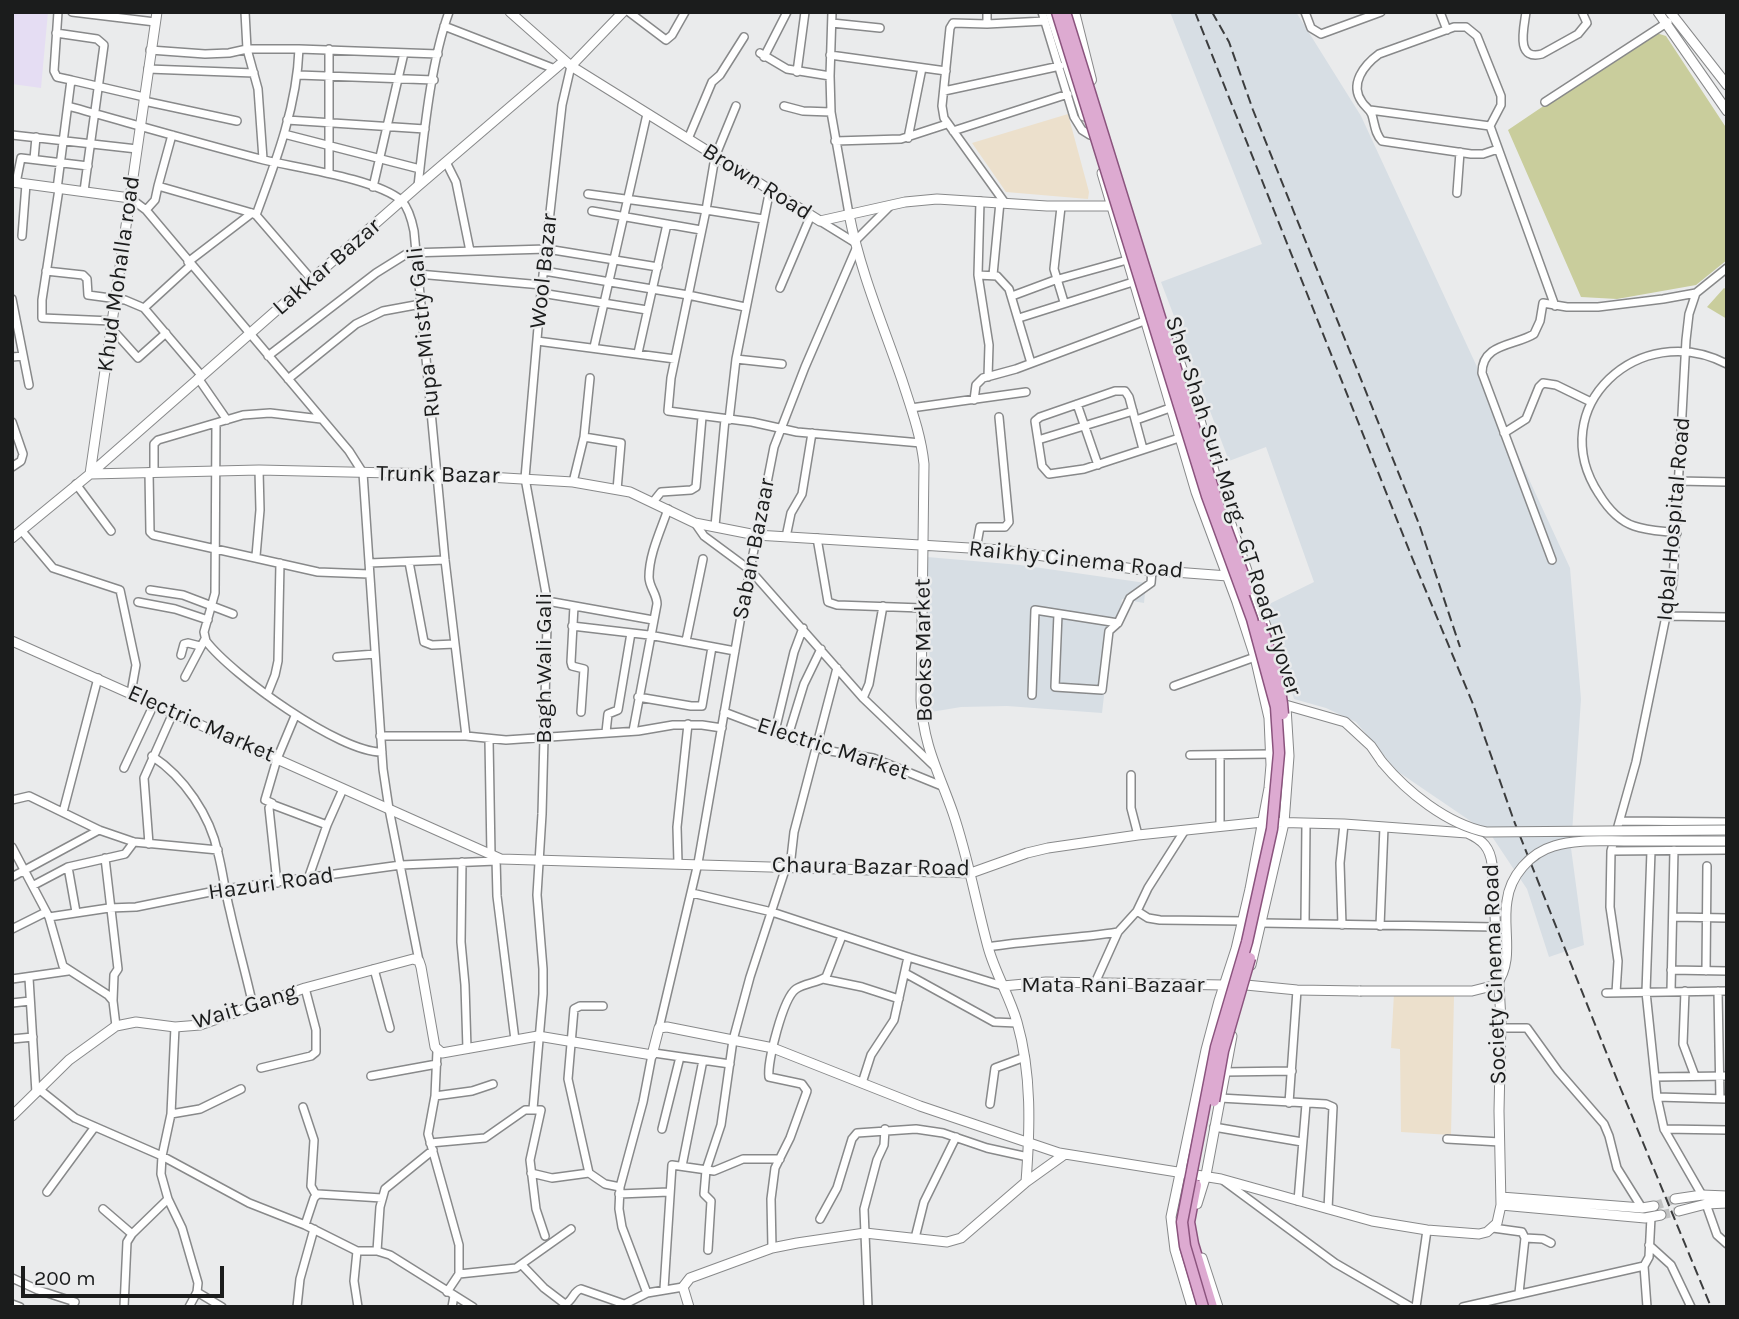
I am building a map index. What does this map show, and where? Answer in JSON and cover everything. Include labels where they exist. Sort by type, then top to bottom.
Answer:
[{"type":"main road","name":"Sher Shah Suri Marg - GT Road Flyover","points":[[1057,12],[1207,496],[1252,619],[1276,707],[1279,753],[1272,829],[1247,942],[1216,1047],[1182,1222],[1185,1246],[1203,1307]]},
{"type":"main road","name":"Sher Shah Suri Marg - GT Road Flyover","points":[[1065,12],[1222,517],[1274,664],[1282,699],[1285,756],[1278,834],[1256,934],[1223,1051],[1189,1222],[1212,1307]]},
{"type":"main road","points":[[1074,12],[1104,125]]},
{"type":"street","points":[[58,12],[54,73],[57,77],[237,121]]},
{"type":"street","points":[[72,12],[156,17]]},
{"type":"street","points":[[245,12],[247,49],[259,98],[263,159]]},
{"type":"street","points":[[418,186],[438,54],[449,12]]},
{"type":"street","name":"Brown Road","points":[[510,12],[568,63],[820,221],[905,202],[937,199],[1061,207],[1128,203]]},
{"type":"street","points":[[521,21],[527,12]]},
{"type":"street","name":"Lakkar Bazar","points":[[90,474],[418,186],[555,69],[568,63],[623,12]]},
{"type":"street","points":[[629,12],[666,40],[685,12]]},
{"type":"street","points":[[787,12],[762,55],[780,67],[830,76]]},
{"type":"street","points":[[797,72],[805,12]]},
{"type":"street","points":[[832,12],[831,112],[849,214]]},
{"type":"street","points":[[987,12],[987,24]]},
{"type":"street","points":[[1042,12],[1048,17],[1090,135],[1179,438],[1228,576],[1267,702],[1269,788],[1263,822],[1244,921],[1206,1051],[1171,1217],[1175,1251],[1192,1307]]},
{"type":"street","points":[[1304,12],[1311,28],[1321,34],[1381,12]]},
{"type":"street","points":[[1440,12],[1447,30]]},
{"type":"street","points":[[1526,12],[1523,46],[1535,56],[1583,31],[1587,23],[1582,12]]},
{"type":"street","points":[[1658,12],[1670,17],[1727,85]]},
{"type":"street","name":"Khud Mohalla road","points":[[90,474],[156,17]]},
{"type":"street","points":[[993,275],[1002,203],[947,124],[943,113],[951,24],[987,24],[1048,17]]},
{"type":"street","points":[[1048,17],[1078,124],[1090,135]]},
{"type":"street","points":[[1545,102],[1670,17]]},
{"type":"street","points":[[1670,17],[1727,111]]},
{"type":"street","points":[[832,23],[880,28]]},
{"type":"street","points":[[444,26],[555,69]]},
{"type":"street","points":[[1499,149],[1480,154],[1382,141],[1377,137],[1370,110],[1361,102],[1357,85],[1359,75],[1379,54],[1454,27],[1466,27],[1474,32],[1501,96],[1501,105],[1490,126],[1499,149],[1555,306]]},
{"type":"street","points":[[56,33],[90,38],[103,43],[84,191]]},
{"type":"street","points":[[688,139],[712,82],[720,75],[744,37]]},
{"type":"street","points":[[144,308],[190,264],[254,214],[284,134],[298,75],[299,48]]},
{"type":"street","points":[[150,50],[205,54],[247,49],[299,48],[438,54]]},
{"type":"street","points":[[329,49],[329,173]]},
{"type":"street","points":[[373,187],[404,53]]},
{"type":"street","points":[[830,55],[946,71]]},
{"type":"street","name":"Wool Bazar","points":[[524,478],[568,63]]},
{"type":"street","points":[[944,91],[1060,66]]},
{"type":"street","points":[[908,138],[922,68]]},
{"type":"street","points":[[148,69],[254,73]]},
{"type":"street","points":[[298,75],[434,80]]},
{"type":"street","points":[[71,80],[53,238],[42,300],[43,319],[69,318],[111,324],[138,358],[166,333]]},
{"type":"street","points":[[953,131],[1068,94]]},
{"type":"street","points":[[68,106],[263,159],[329,173],[383,190],[402,202]]},
{"type":"street","points":[[736,106],[715,157],[667,410],[752,422],[780,429],[921,443]]},
{"type":"street","points":[[784,106],[803,111],[831,112]]},
{"type":"street","points":[[1370,110],[1490,126]]},
{"type":"street","points":[[594,347],[646,114]]},
{"type":"street","points":[[287,120],[425,129]]},
{"type":"street","points":[[835,141],[908,138],[947,124]]},
{"type":"street","points":[[1090,135],[1099,132],[1104,125]]},
{"type":"street","points":[[1104,125],[1285,692],[1289,756],[1284,823],[1224,1072],[1206,1175],[1193,1222],[1218,1307]]},
{"type":"street","points":[[284,134],[420,169]]},
{"type":"street","points":[[12,135],[137,149]]},
{"type":"street","points":[[146,210],[155,200],[172,135]]},
{"type":"street","points":[[34,159],[36,137]]},
{"type":"street","points":[[1457,193],[1460,152]]},
{"type":"street","points":[[22,236],[18,183],[20,159],[88,166]]},
{"type":"street","points":[[446,162],[456,182],[470,251]]},
{"type":"street","points":[[18,183],[130,198],[146,210],[349,451],[363,473],[380,736],[389,809],[437,1051],[435,1096],[429,1129],[459,1245],[459,1274],[450,1294],[452,1307]]},
{"type":"street","points":[[158,186],[254,214],[312,280]]},
{"type":"street","points":[[715,526],[736,359],[770,189]]},
{"type":"street","points":[[588,194],[763,219]]},
{"type":"street","points":[[980,201],[978,275],[989,345],[988,377]]},
{"type":"street","name":"Rupa Mistry Gali","points":[[402,202],[412,220],[416,251],[445,560],[466,736]]},
{"type":"street","points":[[820,221],[855,245],[889,207]]},
{"type":"street","points":[[1061,207],[1054,249],[1055,280],[1064,302]]},
{"type":"street","points":[[592,211],[701,230]]},
{"type":"street","name":"Books Market","points":[[849,214],[855,245],[921,443],[924,464],[922,711],[933,765],[953,812],[971,873],[988,947],[1017,1023],[1025,1057],[1029,1102],[1026,1182]]},
{"type":"street","points":[[780,288],[811,215]]},
{"type":"street","points":[[638,353],[667,224]]},
{"type":"street","name":"Saban Bazaar","points":[[659,1028],[698,863],[774,447],[855,245]]},
{"type":"street","points":[[268,356],[376,273],[402,256],[416,251],[547,249],[658,267]]},
{"type":"street","points":[[1012,296],[1055,280],[1127,260]]},
{"type":"street","points":[[1552,560],[1482,373],[1489,354],[1499,346],[1534,334],[1540,321],[1543,303],[1555,306],[1609,307],[1696,293],[1727,268]]},
{"type":"street","points":[[46,271],[83,275],[87,279],[88,295],[134,302],[144,308],[200,376],[227,420]]},
{"type":"street","points":[[544,271],[746,307]]},
{"type":"street","points":[[418,274],[542,289],[648,310]]},
{"type":"street","points":[[978,275],[993,275],[1005,282],[1012,296],[1031,363]]},
{"type":"street","points":[[1019,318],[1133,282]]},
{"type":"street","name":"Iqbal Hospital Road","points":[[1616,993],[1618,961],[1610,907],[1611,851],[1620,823],[1668,616],[1677,533],[1687,326],[1696,293]]},
{"type":"street","points":[[12,299],[29,384]]},
{"type":"street","points":[[288,379],[356,324],[383,311],[421,304]]},
{"type":"street","points":[[974,400],[978,383],[988,377],[1144,321]]},
{"type":"street","points":[[537,341],[675,359]]},
{"type":"street","points":[[1677,533],[1634,526],[1618,517],[1603,500],[1588,475],[1582,449],[1584,423],[1591,402],[1604,381],[1624,365],[1661,353],[1685,351],[1704,354],[1727,364]]},
{"type":"street","points":[[12,358],[23,356]]},
{"type":"street","points":[[736,359],[782,364]]},
{"type":"street","points":[[573,482],[584,436],[590,377]]},
{"type":"street","points":[[1504,433],[1526,419],[1539,387],[1544,383],[1556,385],[1591,402]]},
{"type":"street","points":[[1143,449],[1129,397],[1121,390],[1037,418],[1035,425],[1044,470],[1049,474],[1098,465],[1179,438]]},
{"type":"street","points":[[911,408],[1026,391]]},
{"type":"street","points":[[1077,404],[1098,465]]},
{"type":"street","points":[[1136,420],[1170,408]]},
{"type":"street","points":[[1038,440],[1133,411]]},
{"type":"street","points":[[321,419],[264,413],[243,415],[158,440],[154,444],[151,472],[151,534],[318,572],[369,574]]},
{"type":"street","points":[[653,502],[661,492],[691,490],[696,486],[702,417]]},
{"type":"street","points":[[976,549],[980,527],[1005,527],[1009,522],[999,417]]},
{"type":"street","points":[[12,422],[23,454],[21,461],[12,467]]},
{"type":"street","points":[[184,677],[202,643],[213,606],[216,423]]},
{"type":"street","points":[[781,537],[803,494],[812,433]]},
{"type":"street","points":[[584,436],[621,443],[617,489]]},
{"type":"street","points":[[256,556],[260,510],[259,470]]},
{"type":"street","name":"Trunk Bazar","points":[[90,474],[259,470],[437,474],[573,482],[630,492],[695,523],[756,535],[817,538]]},
{"type":"street","points":[[12,538],[90,474]]},
{"type":"street","name":"Bagh Wali Gali","points":[[524,478],[547,601],[545,736],[537,895],[543,969],[533,1109],[542,1112],[530,1155],[531,1173]]},
{"type":"street","points":[[1678,481],[1727,482]]},
{"type":"street","points":[[76,484],[111,531]]},
{"type":"street","points":[[632,731],[657,601],[649,575],[668,509]]},
{"type":"street","points":[[695,523],[704,536],[750,570],[893,730],[933,765]]},
{"type":"street","points":[[21,530],[53,568],[120,590],[136,665],[131,693]]},
{"type":"street","points":[[817,538],[828,602],[837,605],[922,608]]},
{"type":"street","name":"Raikhy Cinema Road","points":[[817,538],[976,549],[1228,576]]},
{"type":"street","points":[[686,641],[703,559]]},
{"type":"street","points":[[369,563],[445,560]]},
{"type":"street","points":[[409,562],[424,642],[432,645],[455,644]]},
{"type":"street","points":[[267,695],[278,661],[280,563]]},
{"type":"street","points":[[1058,614],[1055,687],[1102,690],[1109,631],[1118,623],[1130,598],[1152,583],[1152,569]]},
{"type":"street","points":[[150,590],[183,595],[233,614]]},
{"type":"street","points":[[547,601],[653,620]]},
{"type":"street","points":[[138,602],[175,609],[208,620]]},
{"type":"street","points":[[573,606],[571,664],[584,669],[581,712]]},
{"type":"street","points":[[863,698],[869,684],[883,606]]},
{"type":"street","points":[[1032,695],[1035,610],[1118,623]]},
{"type":"street","points":[[1668,616],[1727,617]]},
{"type":"street","points":[[572,625],[649,635],[735,651]]},
{"type":"street","points":[[775,731],[794,652],[803,628]]},
{"type":"street","points":[[606,732],[608,715],[618,710],[631,633]]},
{"type":"street","name":"Electric Market","points":[[12,641],[494,858],[516,860]]},
{"type":"street","points":[[181,655],[184,644],[202,643],[211,647],[295,716],[363,750],[382,752]]},
{"type":"street","points":[[638,697],[702,706],[712,647]]},
{"type":"street","points":[[788,736],[804,684],[821,649]]},
{"type":"street","points":[[337,657],[375,654]]},
{"type":"street","points":[[1174,686],[1255,657]]},
{"type":"street","points":[[708,1250],[710,1201],[704,1194],[706,1170],[721,1125],[733,1040],[788,867],[794,832],[837,668]]},
{"type":"street","points":[[62,812],[98,678]]},
{"type":"street","points":[[1267,702],[1286,704],[1345,722],[1371,746],[1395,778],[1451,819],[1472,829],[1486,832],[1727,830]]},
{"type":"street","points":[[124,768],[154,704]]},
{"type":"street","name":"Electric Market","points":[[724,712],[816,747],[866,756],[942,786]]},
{"type":"street","points":[[149,844],[143,782],[152,756],[173,713]]},
{"type":"street","points":[[295,716],[265,800],[327,825]]},
{"type":"street","points":[[380,736],[466,736],[489,740],[632,731],[688,724],[722,728]]},
{"type":"street","points":[[678,863],[677,827],[688,724]]},
{"type":"street","points":[[489,740],[497,896],[515,1040]]},
{"type":"street","points":[[1191,755],[1270,754]]},
{"type":"street","points":[[1220,755],[1220,826]]},
{"type":"street","points":[[152,756],[179,778],[205,820],[218,850],[253,1006]]},
{"type":"street","points":[[1131,775],[1131,808],[1138,835]]},
{"type":"street","points":[[308,879],[343,789]]},
{"type":"street","points":[[12,800],[29,796],[99,830],[134,842],[218,850]]},
{"type":"street","points":[[272,803],[269,808],[277,884]]},
{"type":"street","name":"Society Cinema Road","points":[[1263,822],[1454,831],[1484,843],[1491,854],[1501,1028],[1501,1201]]},
{"type":"street","name":"Chaura Bazar Road","points":[[516,860],[698,863],[971,873],[1027,853],[1138,835],[1263,822]]},
{"type":"street","points":[[1620,823],[1727,822]]},
{"type":"street","points":[[1305,922],[1306,824]]},
{"type":"street","points":[[1342,925],[1340,863],[1344,824]]},
{"type":"street","points":[[1380,926],[1384,827]]},
{"type":"street","points":[[12,877],[99,830]]},
{"type":"street","points":[[1095,983],[1118,932],[1137,911],[1148,888],[1185,830]]},
{"type":"street","points":[[1246,985],[1297,990],[1360,991],[1472,991],[1496,985],[1507,963],[1507,898],[1512,883],[1531,858],[1555,845],[1600,841],[1727,841]]},
{"type":"street","points":[[34,885],[68,867],[128,852],[134,842]]},
{"type":"street","points":[[12,847],[48,915],[61,964],[68,971],[104,991],[113,1001]]},
{"type":"street","points":[[1671,991],[1674,850]]},
{"type":"street","points":[[1611,851],[1727,850]]},
{"type":"street","points":[[1650,852],[1646,992],[1657,1097],[1664,1129],[1704,1199],[1717,1236],[1727,1244]]},
{"type":"street","points":[[105,858],[118,970],[114,975],[113,1001],[117,1027]]},
{"type":"street","name":"Hazuri Road","points":[[12,929],[48,915],[135,907],[225,889],[401,865],[494,858]]},
{"type":"street","points":[[462,862],[461,942],[467,1049]]},
{"type":"street","points":[[1706,971],[1707,866]]},
{"type":"street","points":[[68,867],[76,912]]},
{"type":"street","points":[[692,892],[772,912],[1003,986]]},
{"type":"street","points":[[1137,911],[1148,918],[1160,920],[1244,921]]},
{"type":"street","points":[[1674,917],[1727,918]]},
{"type":"street","points":[[1262,923],[1495,927]]},
{"type":"street","points":[[988,947],[1118,932]]},
{"type":"street","points":[[823,979],[828,973],[842,936]]},
{"type":"street","points":[[862,1083],[871,1055],[894,1020],[908,957]]},
{"type":"street","name":"Wait Gang","points":[[12,1116],[69,1060],[117,1027],[136,1022],[175,1027],[200,1025],[305,988],[412,959],[420,964]]},
{"type":"street","points":[[374,969],[390,1028]]},
{"type":"street","points":[[1671,970],[1727,971]]},
{"type":"street","points":[[12,979],[68,971]]},
{"type":"street","points":[[905,973],[994,1022],[1017,1023]]},
{"type":"street","points":[[29,978],[38,1092],[94,1128],[162,1156],[250,1203],[314,1229],[357,1251],[377,1251],[394,1257],[473,1307]]},
{"type":"street","points":[[772,1248],[772,1185],[775,1168],[790,1138],[807,1091],[802,1084],[769,1077],[773,1048],[791,994],[799,987],[823,979],[862,987],[899,999]]},
{"type":"street","name":"Mata Rani Bazaar","points":[[1003,986],[1036,982],[1095,983],[1222,992]]},
{"type":"street","points":[[261,1068],[311,1056],[316,1052],[316,1031],[305,988]]},
{"type":"street","points":[[1289,1103],[1297,990]]},
{"type":"street","points":[[1657,1097],[1723,1099],[1718,990]]},
{"type":"street","points":[[1685,991],[1683,1044],[1695,1076]]},
{"type":"street","points":[[1606,993],[1727,991]]},
{"type":"street","points":[[12,1003],[30,1001]]},
{"type":"street","points":[[589,1173],[568,1079],[571,1041],[574,1009],[580,1006],[603,1006]]},
{"type":"street","points":[[175,1027],[172,1114],[162,1156],[161,1174],[168,1199],[182,1228],[198,1283],[198,1292],[188,1307]]},
{"type":"street","points":[[647,1293],[622,1227],[620,1191],[659,1028],[667,1027],[773,1048],[920,1106],[1065,1154],[1206,1175],[1361,1218],[1427,1230],[1479,1234],[1493,1228],[1497,1223],[1501,1201]]},
{"type":"street","points":[[1501,1028],[1527,1028],[1558,1071],[1604,1124],[1617,1168],[1642,1208]]},
{"type":"street","points":[[437,1051],[444,1053],[538,1036],[730,1064]]},
{"type":"street","points":[[12,1039],[33,1037]]},
{"type":"street","points":[[662,1129],[680,1057]]},
{"type":"street","points":[[990,1104],[995,1068],[1025,1057]]},
{"type":"street","points":[[682,1166],[703,1060]]},
{"type":"street","points":[[371,1076],[437,1064]]},
{"type":"street","points":[[1224,1072],[1292,1071]]},
{"type":"street","points":[[1655,1077],[1723,1076]]},
{"type":"street","points":[[435,1096],[472,1091],[493,1084]]},
{"type":"street","points":[[172,1114],[194,1111],[241,1089]]},
{"type":"street","points":[[1220,1098],[1326,1104],[1333,1107],[1328,1209]]},
{"type":"street","points":[[1298,1201],[1306,1104]]},
{"type":"street","points":[[303,1107],[314,1137],[311,1186],[316,1195],[305,1225]]},
{"type":"street","points":[[377,1251],[382,1198],[389,1185],[432,1147],[485,1138],[525,1110],[533,1109]]},
{"type":"street","points":[[1214,1126],[1302,1142]]},
{"type":"street","points":[[47,1192],[94,1128]]},
{"type":"street","points":[[868,1307],[864,1209],[885,1140],[885,1129]]},
{"type":"street","points":[[820,1219],[837,1188],[854,1135],[860,1132],[916,1129],[1028,1157]]},
{"type":"street","points":[[1664,1129],[1727,1130]]},
{"type":"street","points":[[915,1238],[924,1202],[956,1137]]},
{"type":"street","points":[[1447,1139],[1500,1142]]},
{"type":"street","points":[[522,1265],[544,1288],[565,1304],[570,1302],[576,1291],[581,1290],[622,1305],[647,1293],[683,1287],[690,1278],[772,1248],[865,1233],[947,1242],[961,1238],[1026,1182],[1065,1154]]},
{"type":"street","points":[[664,1289],[671,1167],[674,1165],[720,1170],[743,1159],[780,1159]]},
{"type":"street","points":[[545,1236],[536,1209],[531,1173],[552,1178],[589,1173],[620,1191],[669,1192]]},
{"type":"street","points":[[1221,1179],[1335,1263],[1413,1307],[1427,1230]]},
{"type":"street","points":[[316,1195],[382,1198]]},
{"type":"street","points":[[1675,1199],[1727,1196]]},
{"type":"street","points":[[124,1307],[126,1249],[132,1234],[168,1199]]},
{"type":"street","points":[[1679,1210],[1704,1199],[1727,1203]]},
{"type":"street","points":[[1501,1201],[1642,1208],[1654,1206]]},
{"type":"street","points":[[1501,1201],[1651,1217],[1661,1214]]},
{"type":"street","points":[[103,1209],[132,1234]]},
{"type":"street","points":[[1647,1307],[1644,1266],[1649,1257],[1651,1217]]},
{"type":"street","points":[[1493,1228],[1522,1232],[1525,1238],[1519,1293]]},
{"type":"street","points":[[297,1307],[300,1279],[314,1229]]},
{"type":"street","points":[[459,1274],[508,1270],[522,1265],[571,1229]]},
{"type":"street","points":[[1525,1238],[1543,1239],[1551,1243]]},
{"type":"street","points":[[1649,1245],[1671,1265],[1691,1307]]},
{"type":"street","points":[[357,1251],[354,1281],[358,1307]]},
{"type":"street","points":[[1463,1307],[1644,1266]]},
{"type":"street","points":[[12,1278],[75,1303],[72,1307]]},
{"type":"street","points":[[683,1287],[689,1307]]},
{"type":"street","points":[[198,1292],[222,1307]]},
{"type":"street","points":[[12,1304],[20,1307]]},
{"type":"shaded area","points":[[12,12],[48,12],[41,88],[12,84]]},
{"type":"shaded area","points":[[1170,12],[1296,12],[1361,116],[1570,568],[1581,699],[1571,848],[1584,945],[1549,957],[1527,889],[1491,835],[1397,771],[1356,722],[1326,708],[1294,699],[1265,606],[1314,582],[1266,447],[1229,461],[1161,282],[1262,244]]},
{"type":"shaded area","points":[[1068,114],[1089,192],[1088,199],[1006,192],[972,143]]},
{"type":"shaded area","points":[[927,557],[1020,565],[1146,583],[1144,603],[1122,599],[1119,624],[1112,627],[1102,713],[1007,706],[961,707],[931,712]]},
{"type":"shaded area","points":[[1394,993],[1454,996],[1451,1135],[1401,1132],[1400,1049],[1391,1048]]},
{"type":"green space","points":[[1653,32],[1666,36],[1727,129],[1727,260],[1696,285],[1617,299],[1581,297],[1508,130]]},
{"type":"green space","points":[[1724,288],[1727,290],[1727,319],[1707,307]]},
{"type":"tunnel","points":[[1654,1206],[1675,1199]]},
{"type":"tunnel","points":[[1661,1215],[1679,1211]]},
{"type":"railway","points":[[1195,12],[1473,704],[1514,821],[1711,1307]]},
{"type":"railway","points":[[1212,12],[1229,42],[1253,110],[1419,524],[1460,647]]}]
